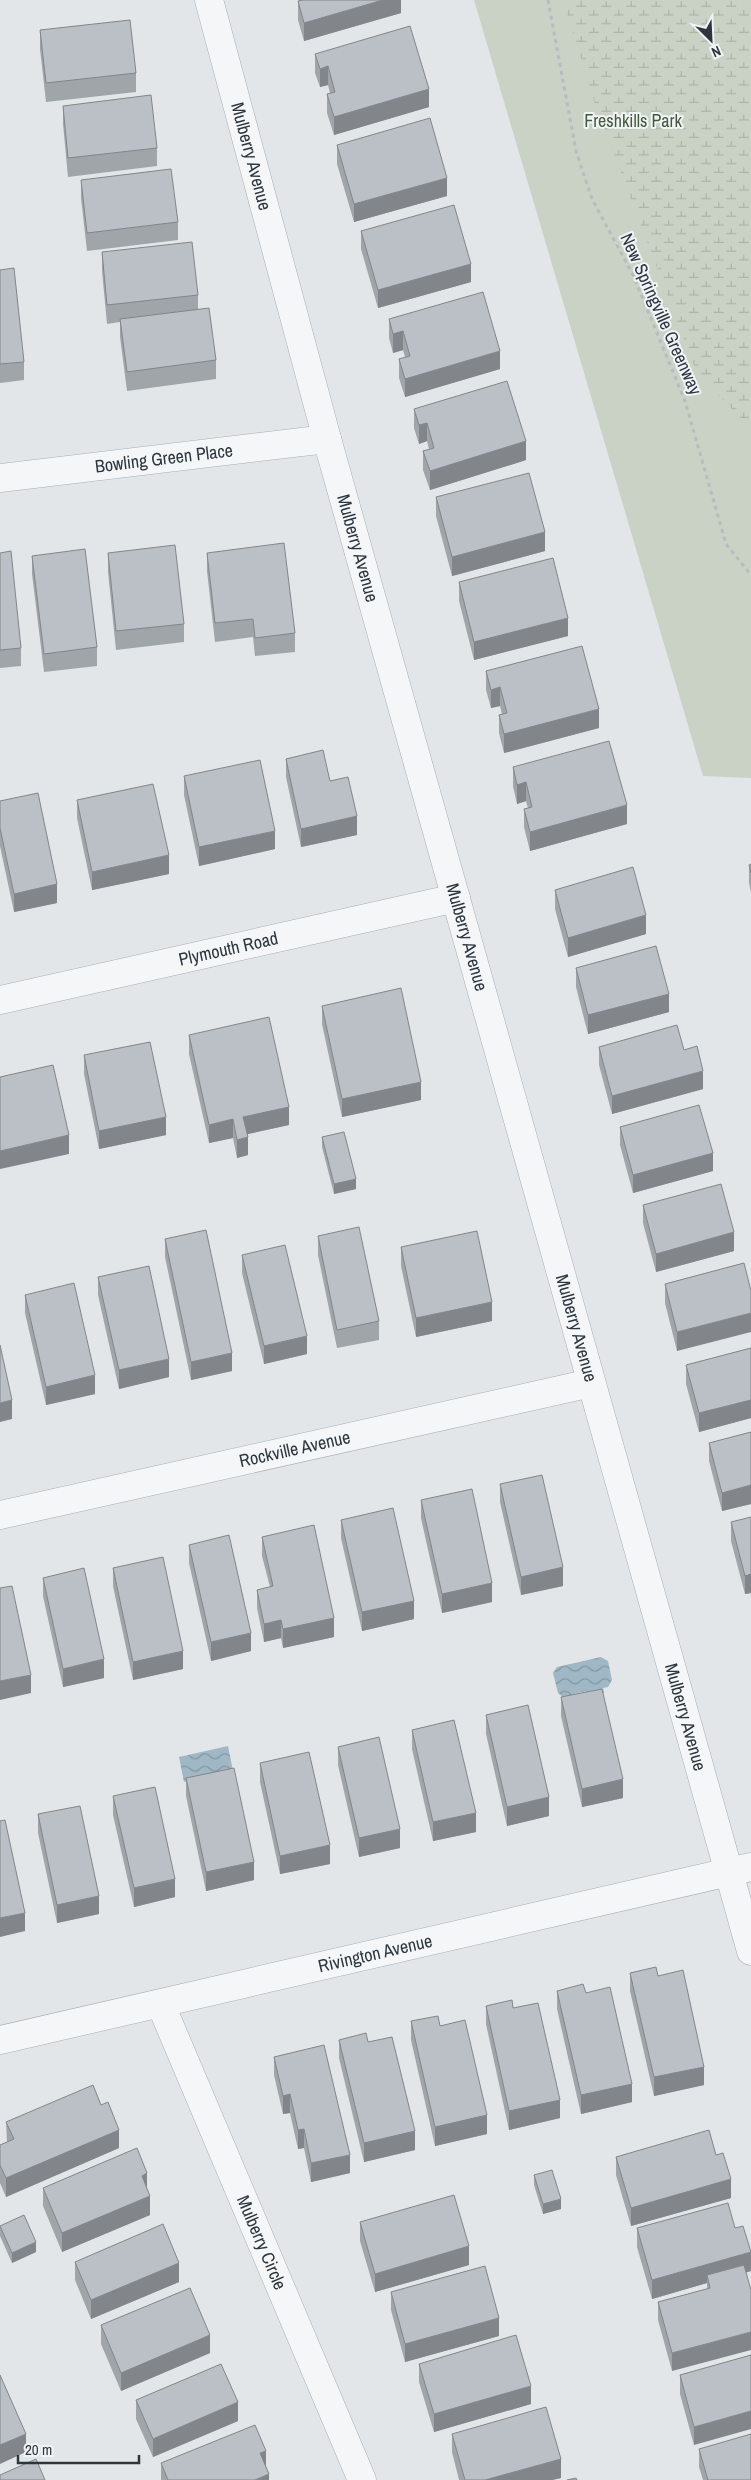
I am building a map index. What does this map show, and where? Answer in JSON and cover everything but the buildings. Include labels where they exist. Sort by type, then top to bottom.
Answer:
[{"type":"street","name":"Mulberry Avenue","points":[[209,0],[327,439],[591,1383],[740,1870]]},
{"type":"street","name":"Bowling Green Place","points":[[0,478],[327,439]]},
{"type":"street","name":"Plymouth Road","points":[[0,1000],[456,898]]},
{"type":"street","name":"Rockville Avenue","points":[[0,1515],[591,1383]]},
{"type":"street","points":[[740,1870],[751,1951]]},
{"type":"street","name":"Rivington Avenue","points":[[0,2040],[161,2005],[740,1870]]},
{"type":"street","name":"Mulberry Circle","points":[[161,2005],[362,2480]]},
{"type":"path","name":"New Springville Greenway","points":[[548,0],[576,151],[592,199],[633,275],[685,401],[726,544],[751,575]]},
{"type":"green space","name":"Freshkills Park","points":[[474,0],[751,0],[751,778],[703,776]]},
{"type":"green space","points":[[563,0],[751,0],[751,429],[697,373],[595,104]]},
{"type":"water","points":[[601,1657],[608,1661],[612,1680],[608,1687],[603,1688],[604,1693],[587,1697],[586,1691],[563,1697],[558,1693],[553,1673],[557,1667]]},
{"type":"water","points":[[228,1746],[233,1771],[184,1782],[179,1757]]}]
